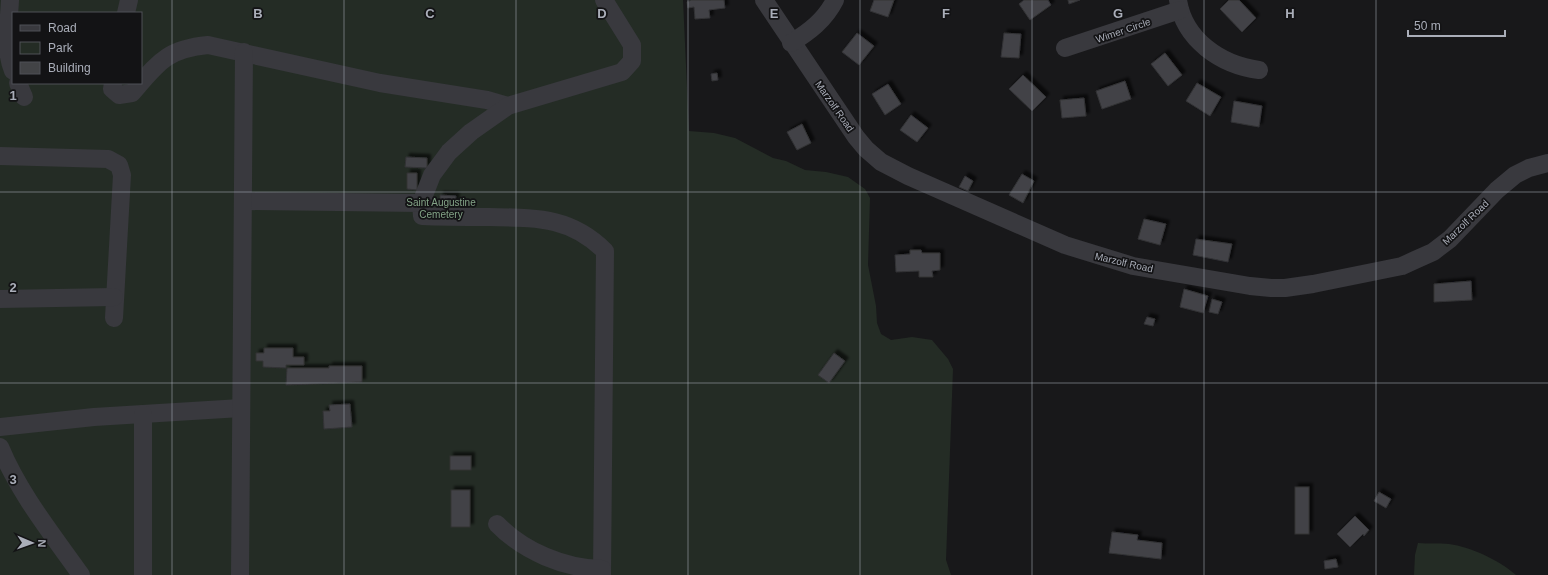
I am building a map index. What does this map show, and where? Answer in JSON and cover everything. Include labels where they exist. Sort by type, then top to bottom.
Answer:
[{"type":"street","points":[[10,0],[8,43],[10,64],[12,69]]},
{"type":"street","points":[[126,12],[129,0]]},
{"type":"street","points":[[496,524],[509,537],[546,556],[602,572],[605,252],[592,238],[555,222],[535,218],[422,216],[421,203],[432,175],[449,152],[471,132],[508,106],[622,72],[632,61],[632,45],[604,0]]},
{"type":"street","name":"Marzolf Road","points":[[764,0],[791,43],[866,149],[881,162],[908,176],[1065,246],[1134,266],[1250,286],[1285,288],[1328,281],[1408,263],[1432,252],[1450,239],[1497,190],[1515,175],[1528,168],[1548,163]]},
{"type":"street","points":[[791,43],[820,22],[835,0]]},
{"type":"street","points":[[1179,5],[1192,33],[1212,52],[1235,65],[1259,70]]},
{"type":"street","name":"Wimer Circle","points":[[1065,48],[1179,5]]},
{"type":"street","points":[[142,82],[168,55],[188,47],[208,45],[380,83],[487,100],[508,106]]},
{"type":"street","points":[[240,575],[244,52]]},
{"type":"street","points":[[113,84],[112,89],[120,95],[132,93],[141,84]]},
{"type":"street","points":[[0,156],[108,159],[119,165],[122,175],[114,318]]},
{"type":"street","points":[[243,201],[421,203]]},
{"type":"street","points":[[0,299],[114,297]]},
{"type":"street","points":[[0,427],[143,414],[241,408]]},
{"type":"street","points":[[143,414],[143,575]]},
{"type":"street","points":[[0,447],[6,461],[28,498],[80,575]]},
{"type":"green space","name":"Saint Augustine Cemetery","points":[[0,0],[683,0],[689,131],[714,133],[735,138],[773,158],[786,161],[805,170],[826,172],[848,177],[865,189],[870,198],[868,265],[876,306],[877,323],[881,334],[891,340],[912,337],[932,340],[948,359],[953,369],[946,560],[951,575],[0,575]]},
{"type":"green space","points":[[1418,543],[1449,544],[1466,548],[1493,559],[1516,575],[1414,575],[1415,555]]},
{"type":"building","points":[[691,0],[724,0],[725,8],[709,10],[710,18],[695,19],[694,7],[688,8],[687,2]]},
{"type":"building","points":[[874,0],[894,0],[888,17],[870,11]]},
{"type":"building","points":[[1024,0],[1048,0],[1051,5],[1030,20],[1019,4]]},
{"type":"building","points":[[1068,0],[1080,0],[1069,4]]},
{"type":"building","points":[[1229,0],[1239,0],[1256,18],[1242,32],[1220,9]]},
{"type":"building","points":[[857,33],[874,46],[859,65],[842,52]]},
{"type":"building","points":[[1004,33],[1021,34],[1019,58],[1001,57]]},
{"type":"building","points":[[1165,53],[1182,75],[1168,86],[1151,64]]},
{"type":"building","points":[[717,73],[718,80],[712,81],[711,74]]},
{"type":"building","points":[[1023,75],[1046,97],[1032,111],[1009,89]]},
{"type":"building","points":[[1125,81],[1131,99],[1102,109],[1096,91]]},
{"type":"building","points":[[1197,83],[1221,97],[1210,116],[1186,101]]},
{"type":"building","points":[[888,84],[901,104],[885,115],[872,94]]},
{"type":"building","points":[[1084,98],[1086,116],[1062,118],[1060,100]]},
{"type":"building","points":[[1234,101],[1262,106],[1259,127],[1231,122]]},
{"type":"building","points":[[911,115],[928,128],[917,142],[900,130]]},
{"type":"building","points":[[802,124],[811,143],[797,150],[787,132]]},
{"type":"building","points":[[406,157],[427,158],[427,168],[405,167]]},
{"type":"building","points":[[407,173],[417,173],[417,190],[407,189]]},
{"type":"building","points":[[1022,174],[1034,181],[1023,203],[1009,195]]},
{"type":"building","points":[[965,176],[973,181],[968,191],[959,187]]},
{"type":"building","points":[[440,195],[456,196],[455,204],[440,204]]},
{"type":"building","points":[[1144,219],[1166,224],[1160,245],[1138,239]]},
{"type":"building","points":[[1196,239],[1232,244],[1228,262],[1193,255]]},
{"type":"building","points":[[910,250],[921,250],[922,253],[940,253],[940,270],[932,271],[933,277],[919,277],[919,271],[896,272],[895,255],[910,254]]},
{"type":"building","points":[[1471,281],[1472,300],[1434,302],[1434,284]]},
{"type":"building","points":[[1184,289],[1208,296],[1203,313],[1180,307]]},
{"type":"building","points":[[1212,299],[1222,302],[1218,314],[1209,312]]},
{"type":"building","points":[[1147,317],[1155,319],[1153,326],[1144,324]]},
{"type":"building","points":[[264,348],[293,348],[293,357],[304,357],[304,365],[286,365],[286,368],[263,367],[263,361],[256,361],[256,353],[264,353]]},
{"type":"building","points":[[834,353],[845,361],[829,383],[818,375]]},
{"type":"building","points":[[329,366],[362,366],[362,382],[286,385],[287,368],[329,368]]},
{"type":"building","points":[[350,404],[352,427],[324,429],[323,411],[330,411],[329,405]]},
{"type":"building","points":[[450,456],[471,456],[471,470],[450,470]]},
{"type":"building","points":[[1295,487],[1309,487],[1309,534],[1295,534]]},
{"type":"building","points":[[451,490],[470,490],[470,527],[451,527]]},
{"type":"building","points":[[1379,492],[1391,499],[1386,508],[1374,501]]},
{"type":"building","points":[[1355,516],[1369,530],[1350,547],[1337,534]]},
{"type":"building","points":[[1112,532],[1138,535],[1137,540],[1162,543],[1161,559],[1109,553]]},
{"type":"building","points":[[1336,559],[1338,567],[1325,569],[1324,561]]}]
